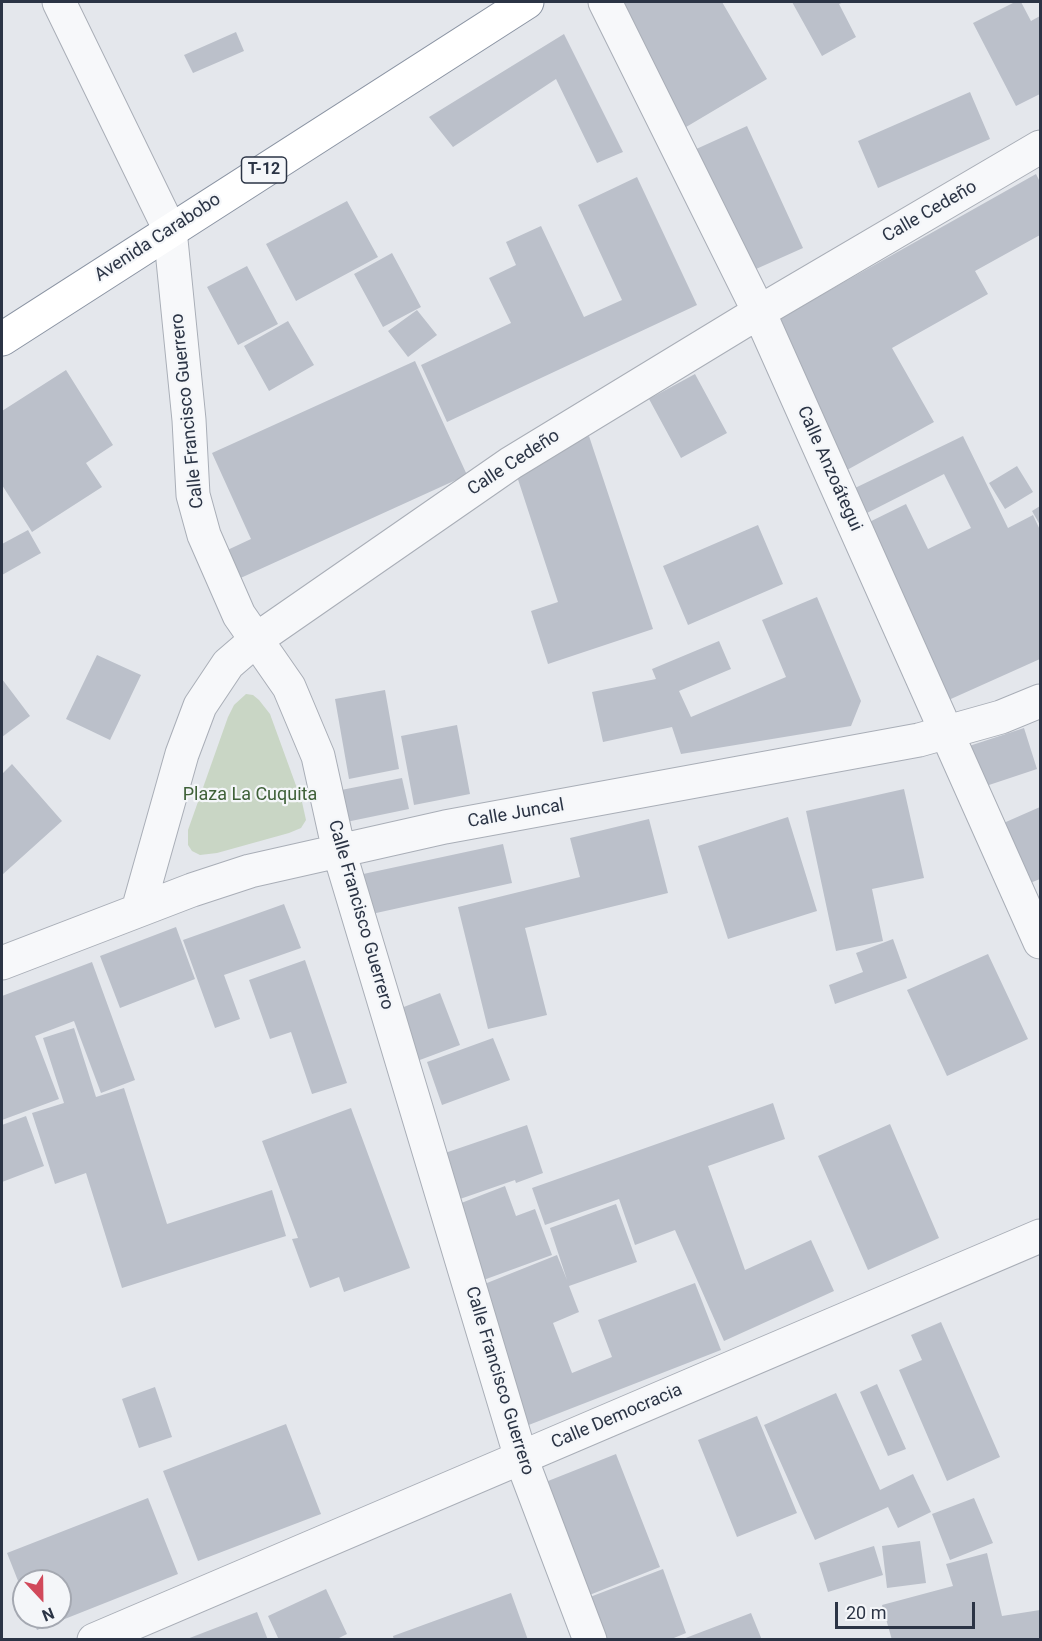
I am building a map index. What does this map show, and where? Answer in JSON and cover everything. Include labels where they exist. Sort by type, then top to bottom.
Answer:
[{"type":"highway","name":"Avenida Carabobo","points":[[2,339],[526,2]]},
{"type":"street","name":"Calle Francisco Guerrero","points":[[59,2],[170,230],[189,420],[193,495],[204,535],[239,615],[289,687],[318,756],[339,851],[521,1458],[590,1640]]},
{"type":"street","name":"Calle Anzoátegui","points":[[605,2],[759,312],[1041,942]]},
{"type":"street","name":"Calle Cedeño","points":[[138,910],[182,754],[200,706],[228,664],[256,639],[511,463],[759,312],[1041,147]]},
{"type":"street","name":"Calle Juncal","points":[[2,963],[138,910],[250,871],[445,827],[908,742],[1001,717],[1041,701]]},
{"type":"street","name":"Calle Democracia","points":[[94,1640],[1041,1236]]},
{"type":"green space","name":"Plaza La Cuquita","points":[[246,694],[253,695],[259,700],[270,714],[302,802],[306,820],[301,828],[289,833],[217,853],[200,855],[192,851],[188,845],[188,830],[228,717],[234,705]]},
{"type":"building","points":[[626,2],[722,2],[767,79],[676,133],[605,14]]},
{"type":"building","points":[[792,2],[844,2],[839,4],[856,37],[822,56]]},
{"type":"building","points":[[1015,2],[1021,2],[1031,21],[1040,16],[1040,94],[1016,106],[973,23]]},
{"type":"building","points":[[236,32],[244,51],[193,73],[184,55]]},
{"type":"building","points":[[564,34],[623,152],[597,163],[556,79],[453,147],[429,117]]},
{"type":"building","points":[[970,92],[990,139],[878,188],[858,141]]},
{"type":"building","points":[[747,126],[803,248],[727,282],[672,160]]},
{"type":"building","points":[[1036,174],[1040,182],[1040,235],[975,271],[988,294],[892,348],[934,422],[847,470],[766,326]]},
{"type":"building","points":[[637,177],[697,305],[447,422],[421,365],[511,323],[489,278],[516,265],[506,242],[541,226],[584,317],[622,300],[578,205]]},
{"type":"building","points":[[347,201],[378,257],[296,301],[266,244]]},
{"type":"building","points":[[392,253],[421,307],[383,327],[354,274]]},
{"type":"building","points":[[247,266],[278,324],[238,345],[207,287]]},
{"type":"building","points":[[417,310],[437,335],[408,357],[388,331]]},
{"type":"building","points":[[288,321],[314,365],[269,391],[244,346]]},
{"type":"building","points":[[415,361],[467,475],[234,581],[221,553],[251,539],[212,453]]},
{"type":"building","points":[[66,370],[113,445],[86,463],[102,487],[32,532],[2,485],[2,411]]},
{"type":"building","points":[[695,374],[727,433],[681,458],[649,399]]},
{"type":"building","points":[[589,436],[653,629],[548,664],[531,611],[558,602],[512,461]]},
{"type":"building","points":[[963,436],[1008,528],[1033,515],[1040,530],[1040,659],[933,707],[849,532],[906,504],[928,549],[971,528],[944,474],[867,513],[855,488]]},
{"type":"building","points":[[1017,466],[1033,492],[1005,509],[989,483]]},
{"type":"building","points":[[1040,506],[1040,525],[1032,511]]},
{"type":"building","points":[[758,525],[783,584],[688,625],[663,566]]},
{"type":"building","points":[[28,530],[41,553],[2,575],[2,544]]},
{"type":"building","points":[[817,597],[861,701],[851,726],[681,754],[672,727],[603,742],[592,692],[656,679],[652,669],[719,641],[731,669],[679,691],[691,717],[786,677],[762,620]]},
{"type":"building","points":[[97,655],[141,675],[110,740],[66,719]]},
{"type":"building","points":[[2,679],[30,716],[2,737]]},
{"type":"building","points":[[385,690],[399,769],[349,779],[335,699]]},
{"type":"building","points":[[457,725],[470,794],[414,805],[401,736]]},
{"type":"building","points":[[1024,728],[1037,769],[968,792],[954,751]]},
{"type":"building","points":[[12,764],[62,821],[2,875],[2,774]]},
{"type":"building","points":[[402,778],[409,809],[327,826],[321,794]]},
{"type":"building","points":[[904,789],[924,878],[872,889],[883,941],[836,951],[806,811]]},
{"type":"building","points":[[1040,807],[1040,879],[1025,885],[999,825]]},
{"type":"building","points":[[788,817],[817,911],[728,939],[698,846]]},
{"type":"building","points":[[649,819],[668,893],[525,928],[547,1015],[488,1029],[458,907],[580,877],[570,838]]},
{"type":"building","points":[[503,844],[512,883],[349,919],[340,879]]},
{"type":"building","points":[[284,904],[301,948],[224,975],[240,1019],[215,1028],[183,940]]},
{"type":"building","points":[[176,927],[195,979],[120,1008],[100,956]]},
{"type":"building","points":[[893,939],[907,978],[835,1004],[829,985],[863,972],[856,953]]},
{"type":"building","points":[[988,954],[1028,1039],[947,1076],[907,990]]},
{"type":"building","points":[[305,960],[347,1083],[312,1094],[291,1032],[270,1039],[249,980]]},
{"type":"building","points":[[92,962],[135,1080],[101,1093],[74,1021],[35,1036],[59,1099],[2,1120],[2,996]]},
{"type":"building","points":[[440,993],[460,1045],[401,1067],[383,1015]]},
{"type":"building","points":[[74,1028],[96,1097],[124,1088],[167,1224],[272,1190],[286,1236],[122,1288],[86,1173],[55,1184],[32,1113],[64,1103],[43,1038]]},
{"type":"building","points":[[493,1038],[510,1080],[442,1105],[427,1062]]},
{"type":"building","points":[[773,1103],[785,1139],[708,1166],[745,1270],[811,1240],[834,1291],[724,1341],[675,1230],[635,1245],[619,1199],[545,1225],[532,1188]]},
{"type":"building","points":[[351,1108],[410,1268],[344,1292],[339,1277],[310,1288],[292,1239],[298,1238],[262,1141]]},
{"type":"building","points":[[26,1116],[44,1166],[2,1182],[2,1125]]},
{"type":"building","points":[[890,1124],[939,1238],[868,1270],[818,1156]]},
{"type":"building","points":[[527,1125],[543,1173],[460,1199],[445,1153]]},
{"type":"building","points":[[505,1186],[516,1216],[535,1209],[552,1255],[478,1282],[451,1207]]},
{"type":"building","points":[[616,1204],[637,1262],[569,1286],[579,1312],[553,1323],[572,1373],[612,1357],[598,1320],[695,1283],[721,1350],[521,1428],[467,1291],[557,1255],[567,1280],[550,1228]]},
{"type":"building","points":[[941,1322],[1000,1457],[947,1481],[899,1370],[922,1360],[911,1335]]},
{"type":"building","points":[[877,1384],[906,1449],[888,1456],[860,1392]]},
{"type":"building","points":[[155,1387],[172,1437],[139,1448],[122,1399]]},
{"type":"building","points":[[836,1393],[880,1490],[913,1474],[931,1512],[898,1528],[888,1507],[815,1540],[764,1425]]},
{"type":"building","points":[[757,1416],[797,1513],[737,1537],[698,1440]]},
{"type":"building","points":[[286,1424],[321,1514],[198,1561],[163,1471]]},
{"type":"building","points":[[616,1454],[660,1567],[587,1596],[543,1483]]},
{"type":"building","points":[[148,1498],[178,1574],[72,1616],[72,1569],[13,1569],[7,1553]]},
{"type":"building","points":[[974,1498],[993,1543],[950,1560],[932,1514]]},
{"type":"building","points":[[920,1541],[926,1583],[887,1588],[882,1546]]},
{"type":"building","points":[[874,1546],[883,1575],[828,1592],[819,1563]]},
{"type":"building","points":[[987,1553],[1002,1616],[1040,1610],[1040,1640],[892,1640],[882,1605],[953,1586],[946,1564]]},
{"type":"building","points":[[663,1569],[686,1633],[669,1640],[605,1640],[590,1597]]},
{"type":"building","points":[[326,1589],[347,1634],[335,1640],[279,1640],[268,1616]]},
{"type":"building","points":[[511,1593],[528,1640],[394,1640],[393,1636]]},
{"type":"building","points":[[257,1612],[268,1640],[187,1640],[187,1639]]},
{"type":"building","points":[[751,1613],[762,1640],[683,1640],[683,1639]]}]
